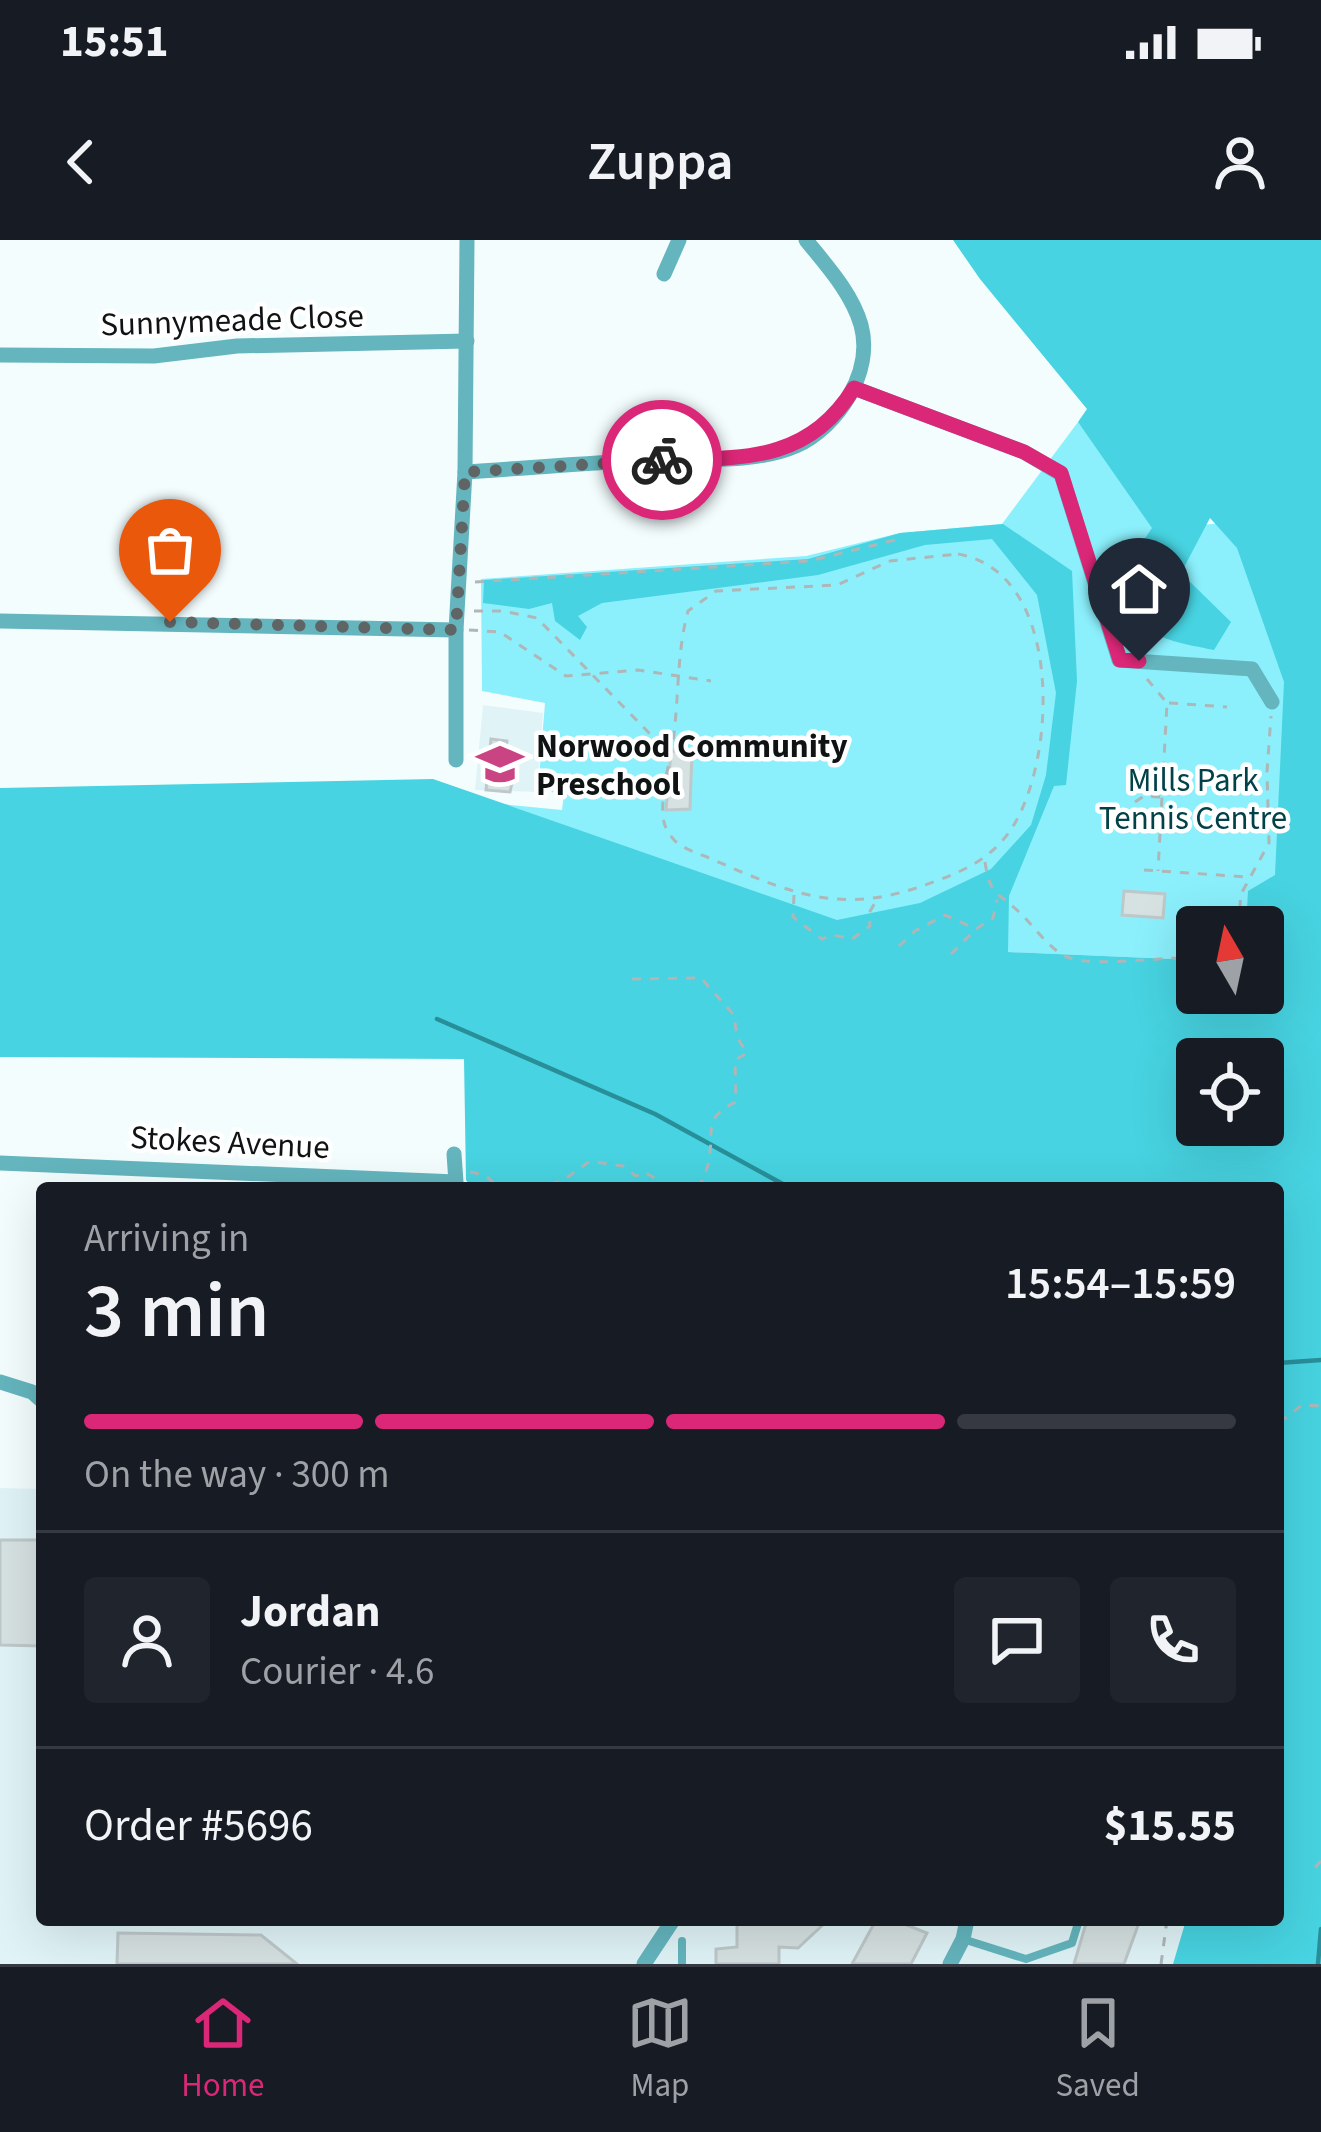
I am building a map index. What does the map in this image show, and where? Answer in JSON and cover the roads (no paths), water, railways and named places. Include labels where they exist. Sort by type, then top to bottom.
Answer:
[{"type":"street","points":[[457,760],[467,240]]},
{"type":"street","points":[[664,274],[679,240]]},
{"type":"street","points":[[465,472],[735,458],[796,446],[839,412],[860,372],[862,327],[838,280],[806,240]]},
{"type":"street","name":"Sunnymeade Close","points":[[0,355],[154,356],[237,346],[466,341]]},
{"type":"street","points":[[854,388],[1024,452],[1061,473],[1120,660],[1252,670],[1272,702]]},
{"type":"street","points":[[0,621],[456,630]]},
{"type":"street","points":[[454,1154],[457,1182]]},
{"type":"street","name":"Stokes Avenue","points":[[0,1163],[395,1182]]},
{"type":"street","points":[[0,1382],[36,1397]]},
{"type":"street","points":[[644,1964],[669,1926]]},
{"type":"street","points":[[950,1964],[966,1926]]},
{"type":"lane","points":[[963,1939],[1026,1959],[1072,1943],[1077,1926]]},
{"type":"lane","points":[[682,1941],[682,1964]]},
{"type":"waterway","points":[[437,1019],[655,1114],[779,1182]]},
{"type":"waterway","points":[[1284,1363],[1321,1360]]},
{"type":"waterway","points":[[1318,1964],[1321,1929]]},
{"type":"place","name":"Norwood Community Preschool","points":[[500,764]]},
{"type":"park label","name":"Mills Park Tennis Centre","points":[[1193,798]]}]
